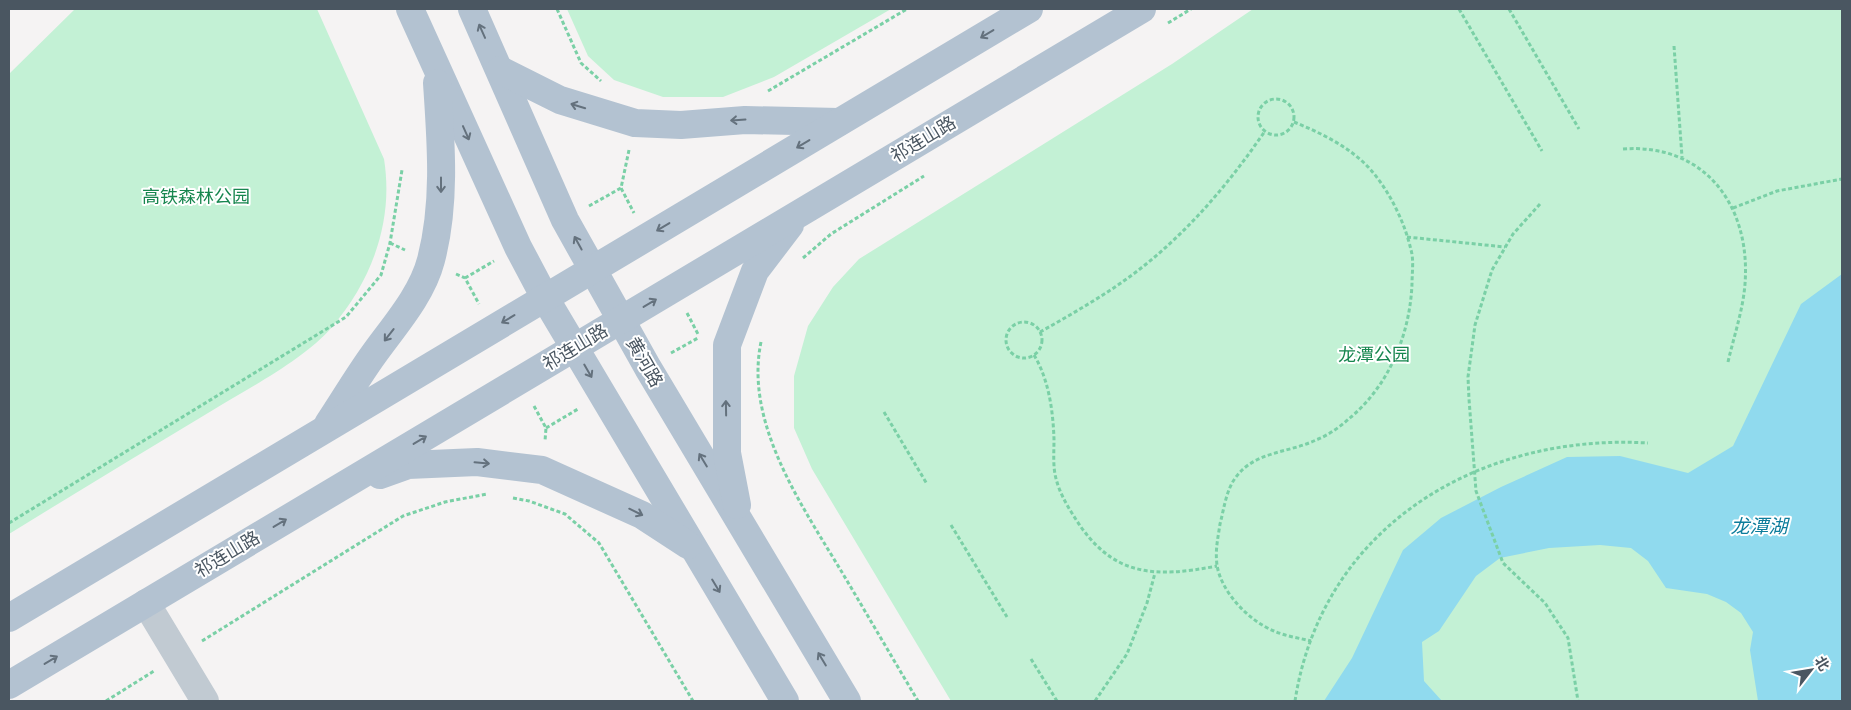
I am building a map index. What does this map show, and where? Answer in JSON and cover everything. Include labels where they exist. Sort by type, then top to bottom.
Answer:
[{"type":"main road","points":[[410,9],[518,247],[545,298],[784,701]]},
{"type":"main road","name":"黄河路","points":[[472,9],[566,220],[620,320],[847,701]]},
{"type":"main road","points":[[9,618],[1029,9]]},
{"type":"main road","name":"祁连山路","points":[[9,685],[1142,9]]},
{"type":"main road","points":[[325,429],[374,354],[408,309],[431,262],[440,202],[441,141],[436,66]]},
{"type":"main road","points":[[500,70],[560,100],[635,123],[681,124],[745,120],[839,122]]},
{"type":"main road","points":[[742,526],[727,453],[727,345],[755,271],[798,214],[861,176]]},
{"type":"main road","points":[[333,492],[408,466],[477,462],[542,470],[642,515],[693,548]]},
{"type":"street","points":[[146,603],[205,701]]},
{"type":"path","points":[[557,9],[581,63],[603,82]]},
{"type":"path","points":[[760,94],[907,9]]},
{"type":"path","points":[[1166,24],[1192,9]]},
{"type":"path","points":[[1459,9],[1542,151]]},
{"type":"path","points":[[1509,9],[1579,129]]},
{"type":"path","points":[[1674,46],[1682,157]]},
{"type":"path","points":[[1278,99],[1286,102],[1294,114],[1294,122],[1285,133],[1278,135],[1265,131],[1258,118],[1264,104],[1270,100],[1278,99]]},
{"type":"path","points":[[1294,122],[1338,143],[1370,170],[1391,202],[1412,251],[1409,321],[1403,341],[1380,384],[1367,401],[1336,428],[1316,440],[1258,459],[1244,468],[1235,478],[1228,492],[1216,548],[1220,578],[1230,594],[1260,623],[1275,632],[1311,641]]},
{"type":"path","points":[[1040,332],[1116,286],[1186,228],[1225,186],[1265,131]]},
{"type":"path","points":[[1623,149],[1658,149],[1682,157],[1697,166],[1714,181],[1733,208],[1742,233],[1745,283],[1741,310],[1728,362]]},
{"type":"path","points":[[9,524],[346,317],[381,275],[390,243],[402,170]]},
{"type":"path","points":[[799,262],[831,234],[931,171]]},
{"type":"path","points":[[1733,208],[1777,191],[1842,180]]},
{"type":"path","points":[[1540,204],[1505,247],[1492,270],[1475,325],[1470,353],[1468,391],[1476,471],[1476,491],[1503,562],[1545,603],[1568,638],[1578,701]]},
{"type":"path","points":[[1407,237],[1505,247]]},
{"type":"path","points":[[1026,322],[1034,325],[1040,332],[1042,340],[1040,349],[1034,355],[1026,359],[1017,358],[1010,352],[1006,345],[1006,336],[1010,328],[1026,322]]},
{"type":"path","points":[[762,339],[758,356],[762,411],[786,478],[918,701]]},
{"type":"path","points":[[1034,355],[1040,365],[1049,396],[1053,421],[1055,471],[1058,488],[1097,548],[1136,570],[1155,573],[1194,571],[1217,566]]},
{"type":"path","points":[[884,412],[927,484]]},
{"type":"path","points":[[1295,701],[1311,641],[1327,603],[1341,579],[1384,528],[1409,508],[1476,471],[1539,450],[1600,442],[1648,442]]},
{"type":"path","points":[[106,701],[403,516],[445,502],[487,494],[496,495]]},
{"type":"path","points":[[504,496],[529,501],[564,514],[599,543],[692,701]]},
{"type":"path","points":[[952,525],[1007,618]]},
{"type":"path","points":[[1095,701],[1127,654],[1147,603],[1155,573]]},
{"type":"path","points":[[1031,659],[1057,701]]},
{"type":"green space","name":"高铁森林公园","points":[[75,9],[317,9],[384,159],[386,205],[377,249],[369,270],[346,309],[321,339],[276,372],[9,534],[9,74]]},
{"type":"green space","points":[[567,9],[891,9],[774,77],[723,97],[663,97],[614,80],[588,56]]},
{"type":"green space","name":"龙潭公园","points":[[1253,9],[1842,9],[1842,701],[951,701],[812,469],[794,428],[794,376],[808,326],[833,287],[859,259],[1172,64]]},
{"type":"water","name":"龙潭湖","points":[[1842,274],[1842,701],[1758,701],[1750,650],[1753,632],[1741,613],[1726,602],[1707,594],[1666,588],[1648,561],[1631,548],[1600,545],[1549,548],[1500,558],[1476,576],[1439,631],[1422,642],[1424,681],[1442,701],[1324,701],[1352,658],[1403,550],[1441,518],[1501,487],[1567,457],[1620,456],[1688,473],[1733,446],[1801,304]]}]
